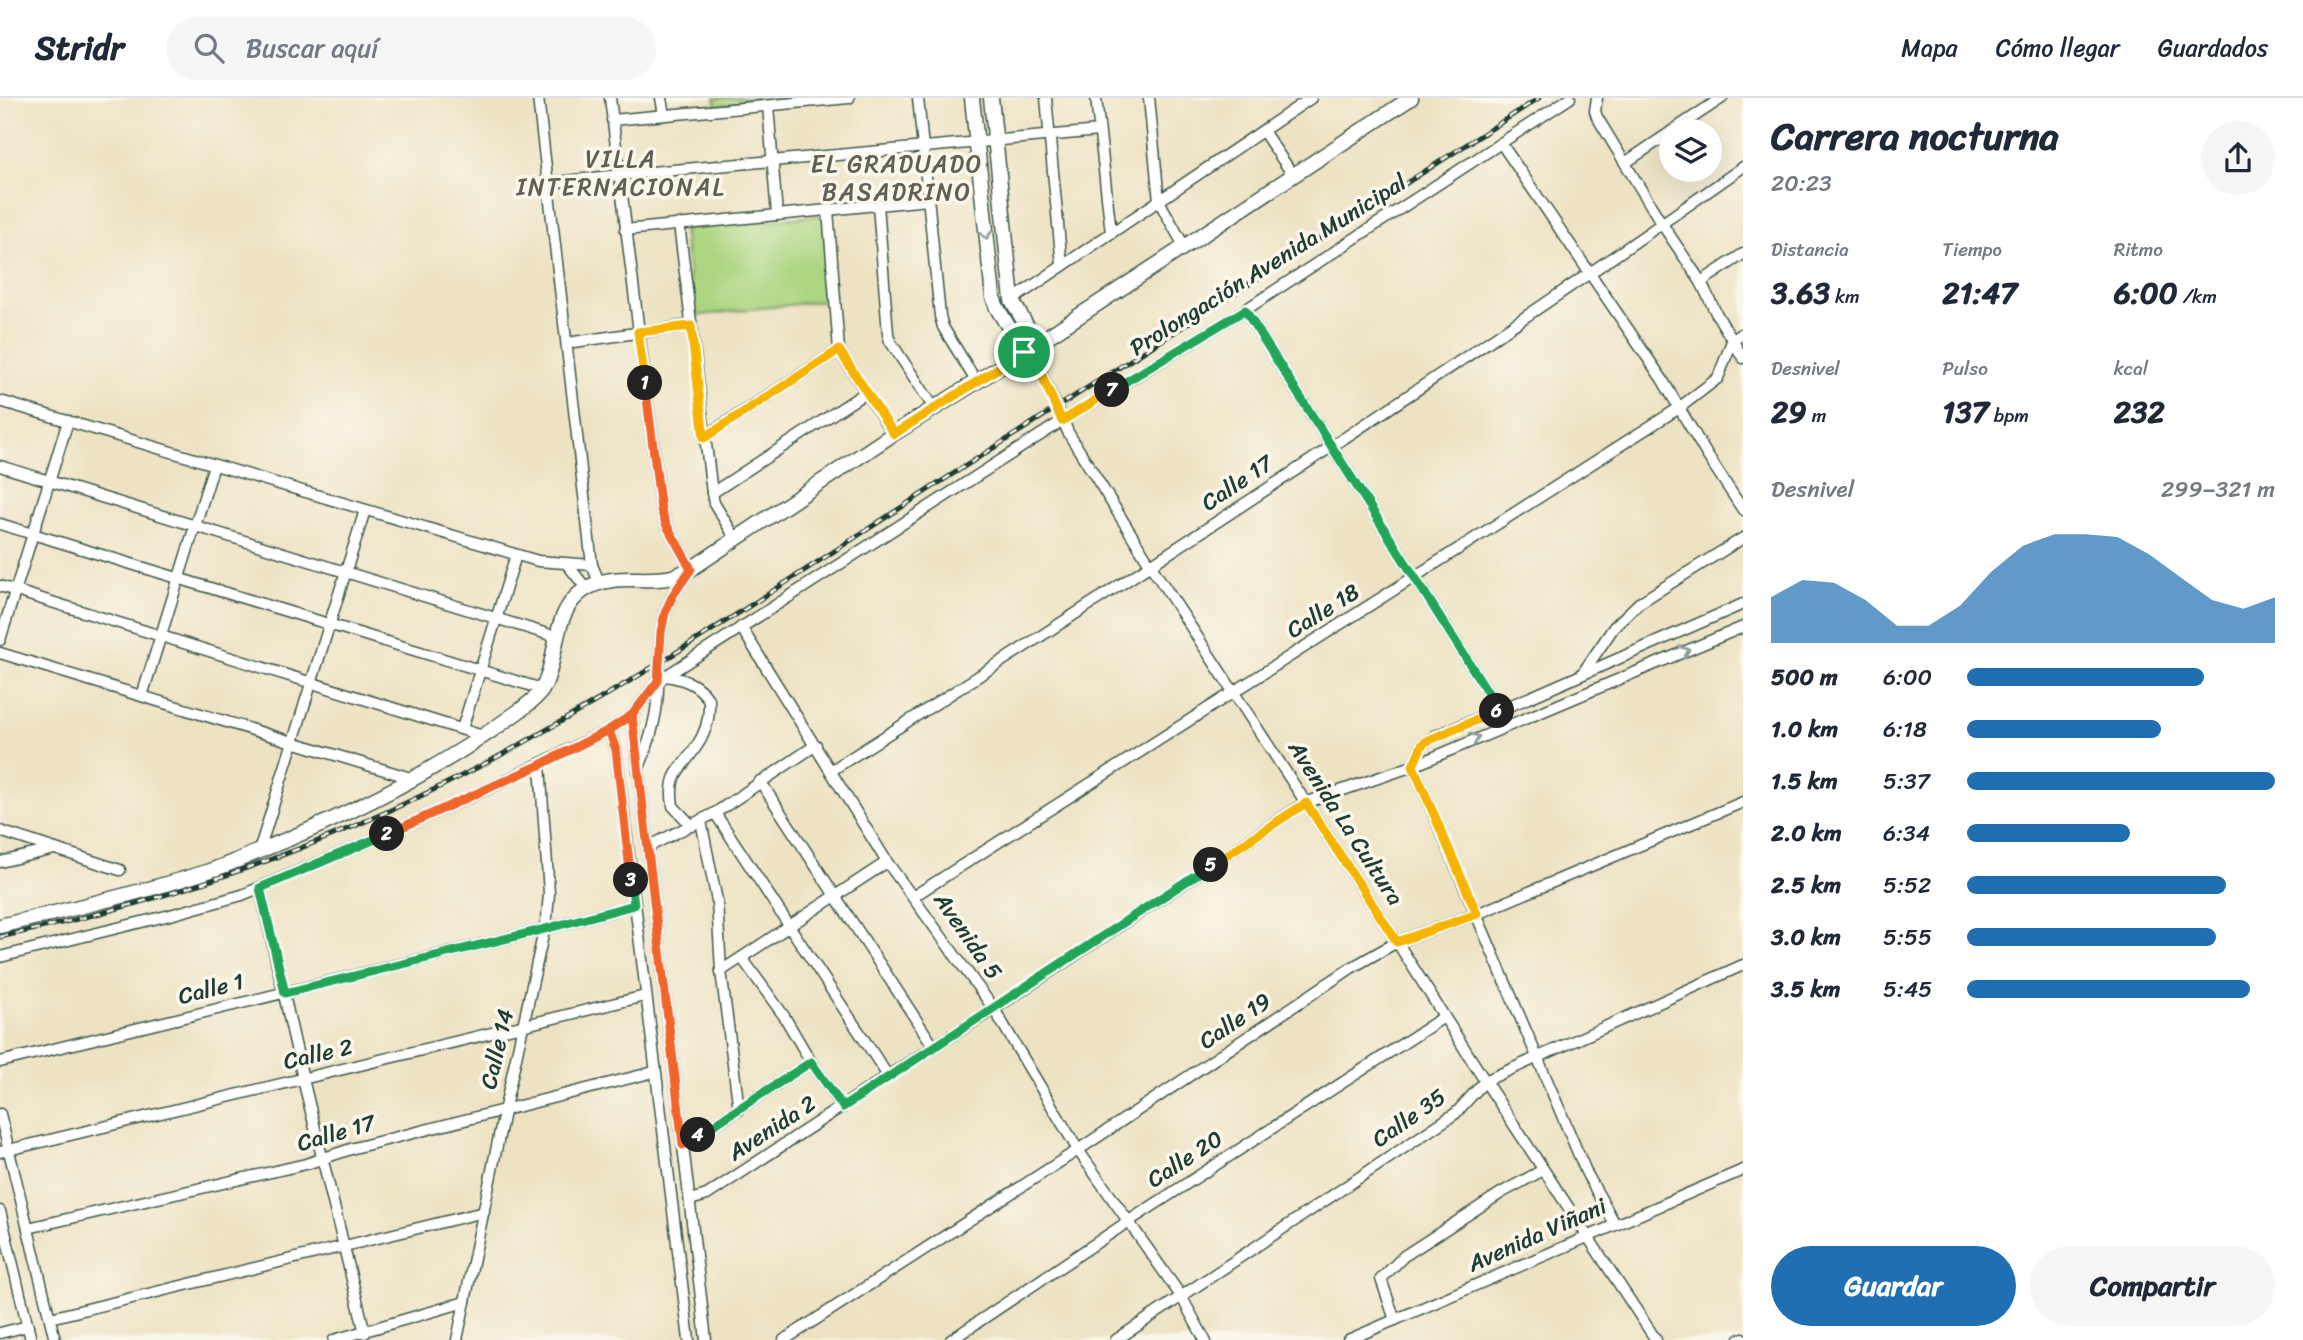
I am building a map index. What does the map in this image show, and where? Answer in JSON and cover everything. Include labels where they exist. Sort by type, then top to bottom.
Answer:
[{"type":"main road","name":"Avenida La Cultura","points":[[972,98],[993,297],[997,308],[1031,351]]},
{"type":"main road","name":"Avenida La Cultura","points":[[991,98],[1013,300],[1031,351]]},
{"type":"main road","points":[[0,926],[201,874],[354,810],[414,779],[522,710],[538,696],[550,670],[557,637],[570,604],[593,585],[611,580],[670,578],[691,569],[976,381],[1031,351],[1403,100]]},
{"type":"street","points":[[538,98],[593,585]]},
{"type":"street","points":[[610,98],[661,510],[691,569],[673,595],[665,613],[661,632],[662,679],[652,732],[638,770]]},
{"type":"street","points":[[661,98],[664,115]]},
{"type":"street","points":[[711,98],[712,111]]},
{"type":"street","points":[[612,120],[849,98]]},
{"type":"street","points":[[918,98],[940,316],[943,327],[976,381]]},
{"type":"street","points":[[1046,98],[1062,266]]},
{"type":"street","points":[[1096,98],[1111,233]]},
{"type":"street","points":[[1149,98],[1159,201],[1184,246]]},
{"type":"street","points":[[1013,300],[1311,98]]},
{"type":"street","name":"Prolongación Avenida Municipal","points":[[662,679],[1062,421],[1245,310],[1570,98]]},
{"type":"street","points":[[1597,98],[1597,117],[1701,282],[1743,358]]},
{"type":"street","points":[[1691,119],[1721,98]]},
{"type":"street","points":[[768,106],[777,215]]},
{"type":"street","points":[[548,183],[1099,131]]},
{"type":"street","points":[[1263,131],[1293,175]]},
{"type":"street","points":[[1625,163],[1659,141]]},
{"type":"street","points":[[1501,143],[1679,408],[1743,510]]},
{"type":"street","name":"Calle 17","points":[[832,770],[1151,566],[1590,275],[1743,167]]},
{"type":"street","points":[[625,230],[928,200]]},
{"type":"street","points":[[878,205],[888,334],[934,408]]},
{"type":"street","points":[[828,210],[839,350],[894,434]]},
{"type":"street","points":[[679,224],[712,493],[714,503],[736,538]]},
{"type":"street","points":[[1701,282],[1743,254]]},
{"type":"street","points":[[1245,310],[1499,710]]},
{"type":"street","points":[[567,343],[691,326]]},
{"type":"street","points":[[1732,341],[1743,333]]},
{"type":"street","name":"Calle 18","points":[[914,896],[1679,408],[1718,377],[1732,341]]},
{"type":"street","points":[[704,438],[839,350]]},
{"type":"street","name":"Avenida La Cultura","points":[[1031,351],[1078,451],[1233,694],[1656,1340]]},
{"type":"street","points":[[712,493],[865,393]]},
{"type":"street","points":[[0,401],[516,555],[538,561],[592,565]]},
{"type":"street","points":[[0,640],[68,421]]},
{"type":"street","points":[[142,696],[214,464]]},
{"type":"street","points":[[0,466],[557,637]]},
{"type":"street","points":[[259,851],[365,510]]},
{"type":"street","points":[[0,524],[542,689]]},
{"type":"street","points":[[1581,675],[1614,627],[1639,603],[1743,538]]},
{"type":"street","points":[[462,729],[516,555]]},
{"type":"street","points":[[567,564],[593,585]]},
{"type":"street","points":[[0,586],[483,736]]},
{"type":"street","points":[[1615,1224],[1587,1174],[1413,766],[1422,745],[1427,741],[1743,604]]},
{"type":"street","name":"Avenida 5","points":[[741,627],[887,862],[994,1009],[1078,1150],[1181,1296],[1205,1340]]},
{"type":"street","name":"Avenida 2","points":[[690,1200],[707,1195],[1306,803],[1413,766],[1743,627]]},
{"type":"street","points":[[0,653],[414,779]]},
{"type":"street","points":[[0,957],[170,915],[260,888],[540,765],[609,730],[632,715],[662,679]]},
{"type":"street","points":[[662,679],[688,681],[697,686],[709,700],[708,719],[702,738],[676,772],[672,783],[673,806],[696,823],[717,901],[721,971],[738,1110]]},
{"type":"street","points":[[1518,720],[1531,697]]},
{"type":"street","points":[[632,715],[706,1340]]},
{"type":"street","points":[[609,730],[616,750],[689,1340]]},
{"type":"street","points":[[648,847],[715,813],[816,745]]},
{"type":"street","name":"Calle 14","points":[[457,1340],[545,929],[549,893],[540,765]]},
{"type":"street","points":[[760,781],[934,1047]]},
{"type":"street","name":"Calle 19","points":[[784,1340],[1078,1150],[1351,968],[1397,942],[1477,914],[1743,802]]},
{"type":"street","points":[[715,813],[888,1076]]},
{"type":"street","points":[[0,831],[120,870]]},
{"type":"street","points":[[0,862],[56,848]]},
{"type":"street","points":[[721,971],[887,862]]},
{"type":"street","points":[[260,888],[365,1333]]},
{"type":"street","name":"Calle 1","points":[[0,1062],[634,905]]},
{"type":"street","points":[[742,958],[784,1016],[811,1062],[843,1107]]},
{"type":"street","name":"Calle 35","points":[[1116,1340],[1456,1114],[1485,1081],[1743,965]]},
{"type":"street","name":"Calle 2","points":[[5,1151],[645,996]]},
{"type":"street","name":"Calle 20","points":[[951,1340],[1444,1017]]},
{"type":"street","points":[[683,1145],[811,1062]]},
{"type":"street","name":"Calle 17","points":[[28,1228],[306,1164],[354,1148],[654,1072]]},
{"type":"street","points":[[0,1114],[5,1151],[28,1228],[55,1340]]},
{"type":"street","points":[[1395,1320],[1381,1279],[1404,1256],[1501,1193],[1543,1170]]},
{"type":"street","name":"Avenida Viñani","points":[[1348,1340],[1743,1170]]},
{"type":"street","points":[[0,1211],[5,1255],[31,1340]]},
{"type":"street","points":[[50,1318],[484,1212]]},
{"type":"street","points":[[334,1340],[465,1302]]},
{"type":"street","points":[[0,1333],[28,1326]]},
{"type":"green space","points":[[715,98],[808,98],[716,106]]},
{"type":"green space","points":[[824,215],[830,300],[694,316],[683,229]]},
{"type":"railway","points":[[0,937],[120,908],[239,871],[355,826],[467,773],[528,740],[708,633],[1539,98]]},
{"type":"district","name":"VILLA INTERNACIONAL","points":[[621,173]]},
{"type":"district","name":"EL GRADUADO BASADRINO","points":[[897,178]]},
{"type":"route","points":[[1024,352],[894,434],[839,350],[704,438],[691,326],[638,332],[661,510],[691,569],[673,595],[665,613],[658,681],[632,715],[609,730],[492,787],[260,888],[285,993],[634,905],[616,750],[609,730],[632,715],[683,1145],[811,1062],[843,1107],[1306,803],[1397,942],[1477,914],[1413,766],[1422,745],[1427,741],[1499,710],[1245,310],[1062,421],[1034,358],[1036,343],[1024,352]]}]
